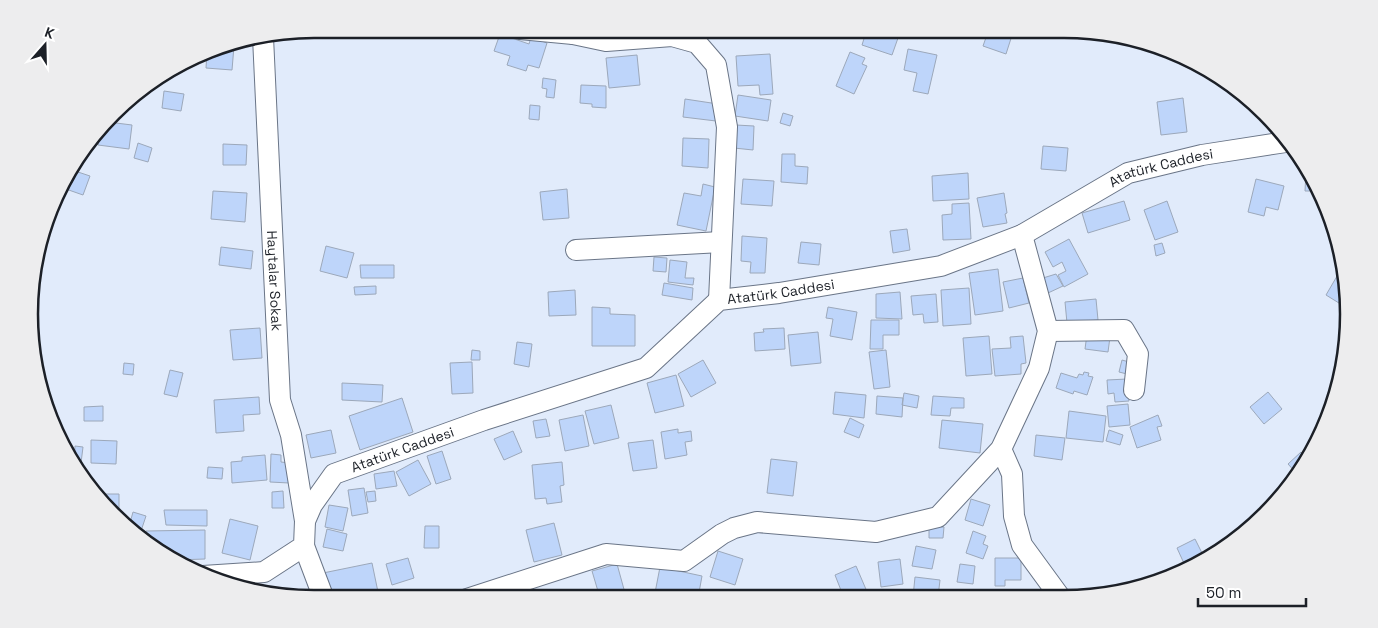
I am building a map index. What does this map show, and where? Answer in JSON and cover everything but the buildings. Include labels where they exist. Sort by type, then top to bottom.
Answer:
[{"type":"street","points":[[596,38],[606,41],[646,38]]},
{"type":"street","points":[[679,38],[698,43],[716,65],[727,127],[718,300]]},
{"type":"street","name":"Haytalar Sokak","points":[[263,42],[280,400],[291,435],[305,522]]},
{"type":"street","name":"Atatürk Caddesi","points":[[304,546],[305,522],[312,505],[334,474],[484,420],[646,368],[718,300],[941,266],[1022,235],[1128,173],[1202,154],[1280,143]]},
{"type":"street","points":[[496,590],[606,554],[684,561],[728,531],[757,522],[876,532],[938,517],[1001,449],[1039,368],[1048,332],[1022,235]]},
{"type":"street","points":[[576,250],[721,242]]},
{"type":"street","points":[[1048,332],[1124,330],[1138,354],[1134,390]]},
{"type":"street","points":[[1001,449],[1012,474],[1014,516],[1022,544],[1055,590]]},
{"type":"street","points":[[222,575],[264,572],[304,546],[321,590]]}]
